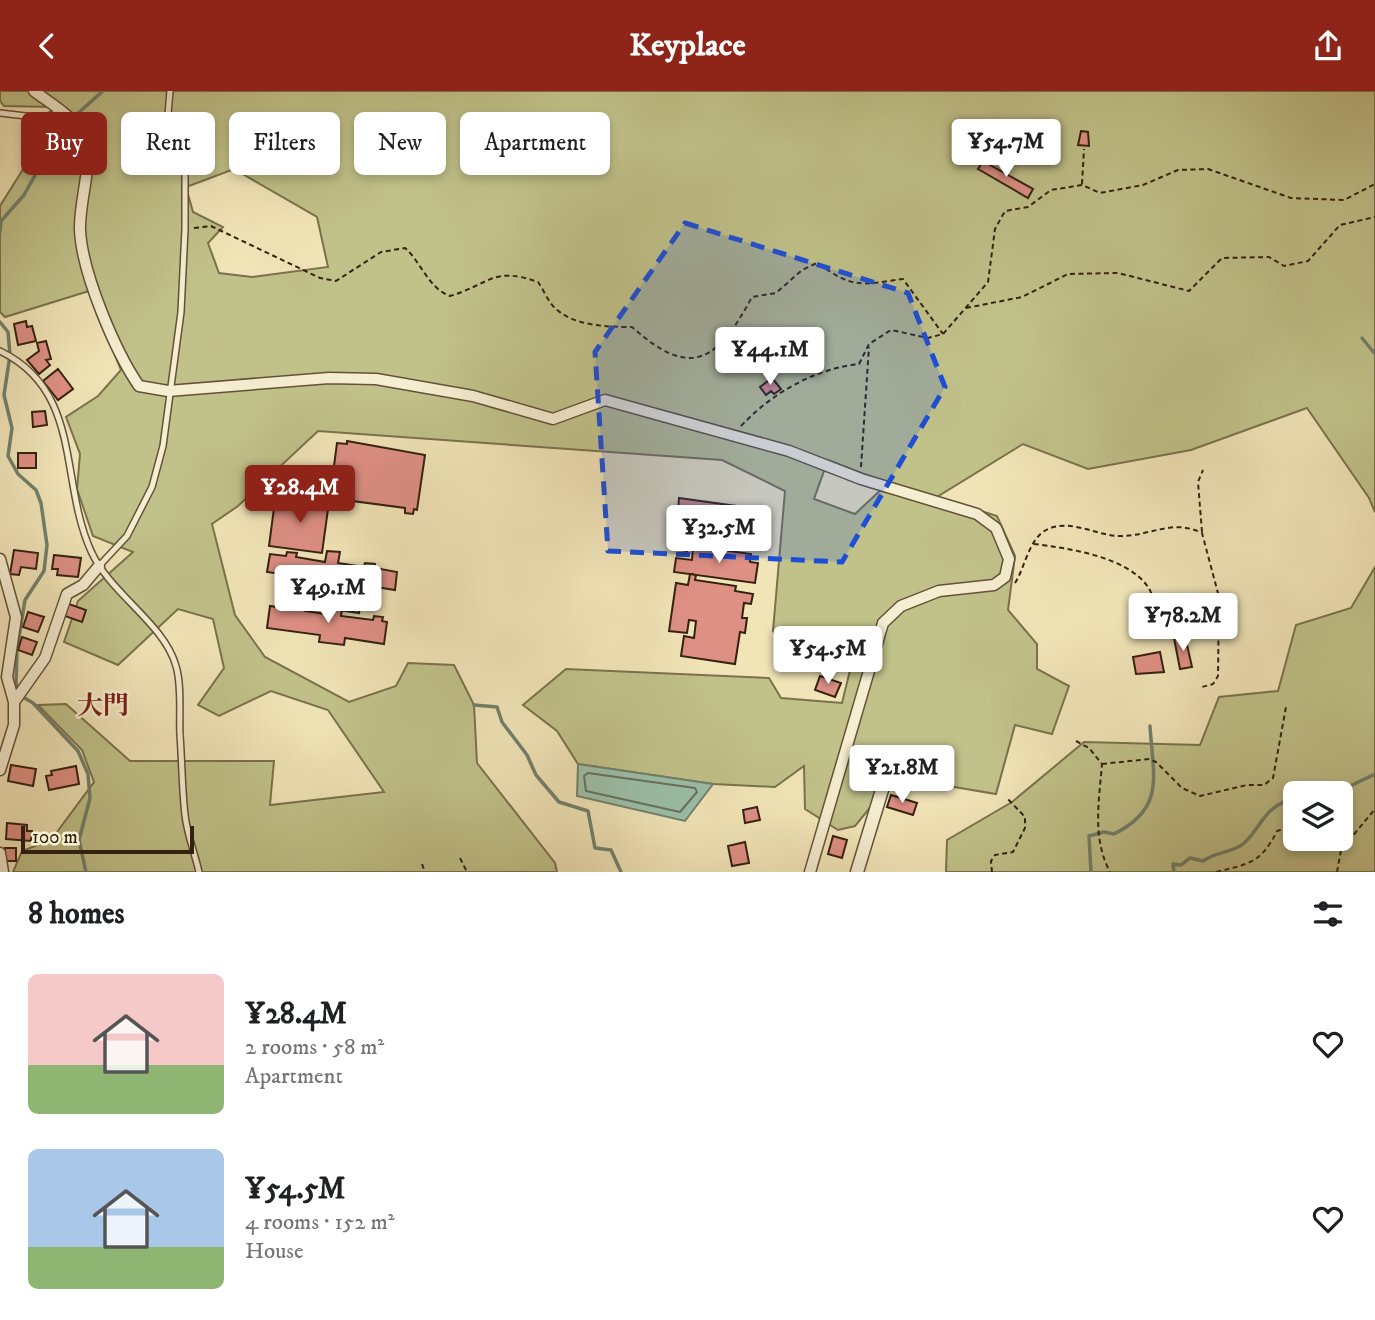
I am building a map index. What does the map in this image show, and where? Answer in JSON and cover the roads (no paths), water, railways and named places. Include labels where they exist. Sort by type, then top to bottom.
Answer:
[{"type":"street","points":[[34,91],[73,122],[87,143],[80,231],[94,289],[126,368],[139,386],[169,391],[329,378],[376,379],[473,396],[554,419],[605,400],[734,434],[861,479],[977,515],[996,528],[1009,559],[1005,577],[994,585],[939,591],[901,606],[883,623],[810,872]]},
{"type":"street","points":[[0,559],[16,617],[7,677],[16,700],[14,725],[0,770]]},
{"type":"street","points":[[16,700],[45,658],[67,594],[83,585],[99,566]]},
{"type":"street","points":[[857,872],[885,780]]},
{"type":"street","points":[[0,853],[3,872]]},
{"type":"lane","points":[[99,566],[127,536],[152,487],[163,446],[181,313],[185,229],[185,167],[167,126],[170,91]]},
{"type":"lane","points":[[0,113],[43,118],[61,111]]},
{"type":"lane","points":[[1,351],[17,359],[48,393],[69,447],[74,498],[90,550],[121,595],[165,643],[176,666],[186,818],[200,872]]},
{"type":"water","points":[[578,764],[713,784],[685,821],[577,796]]},
{"type":"waterway","points":[[0,232],[1,221],[24,195],[38,170],[61,152],[76,115],[103,91]]},
{"type":"waterway","points":[[0,322],[8,332],[10,355],[4,395],[12,428],[8,456],[18,474],[36,490],[41,503],[47,545],[44,571],[25,600],[17,649],[16,685],[23,697],[33,703],[78,751],[88,774],[90,798],[79,840],[86,872]]},
{"type":"waterway","points":[[1362,338],[1375,354]]},
{"type":"waterway","points":[[474,705],[497,707],[502,722],[527,755],[536,775],[559,802],[588,811],[595,848],[611,850],[621,872]]},
{"type":"waterway","points":[[1091,872],[1089,836],[1104,832],[1114,834],[1131,824],[1149,802],[1154,775],[1150,726]]},
{"type":"waterway","points":[[1353,785],[1375,774]]},
{"type":"waterway","points":[[1174,872],[1173,864],[1181,865],[1190,858],[1203,861],[1239,847],[1270,811],[1283,803]]},
{"type":"district","name":"大門","points":[[103,706]]}]
